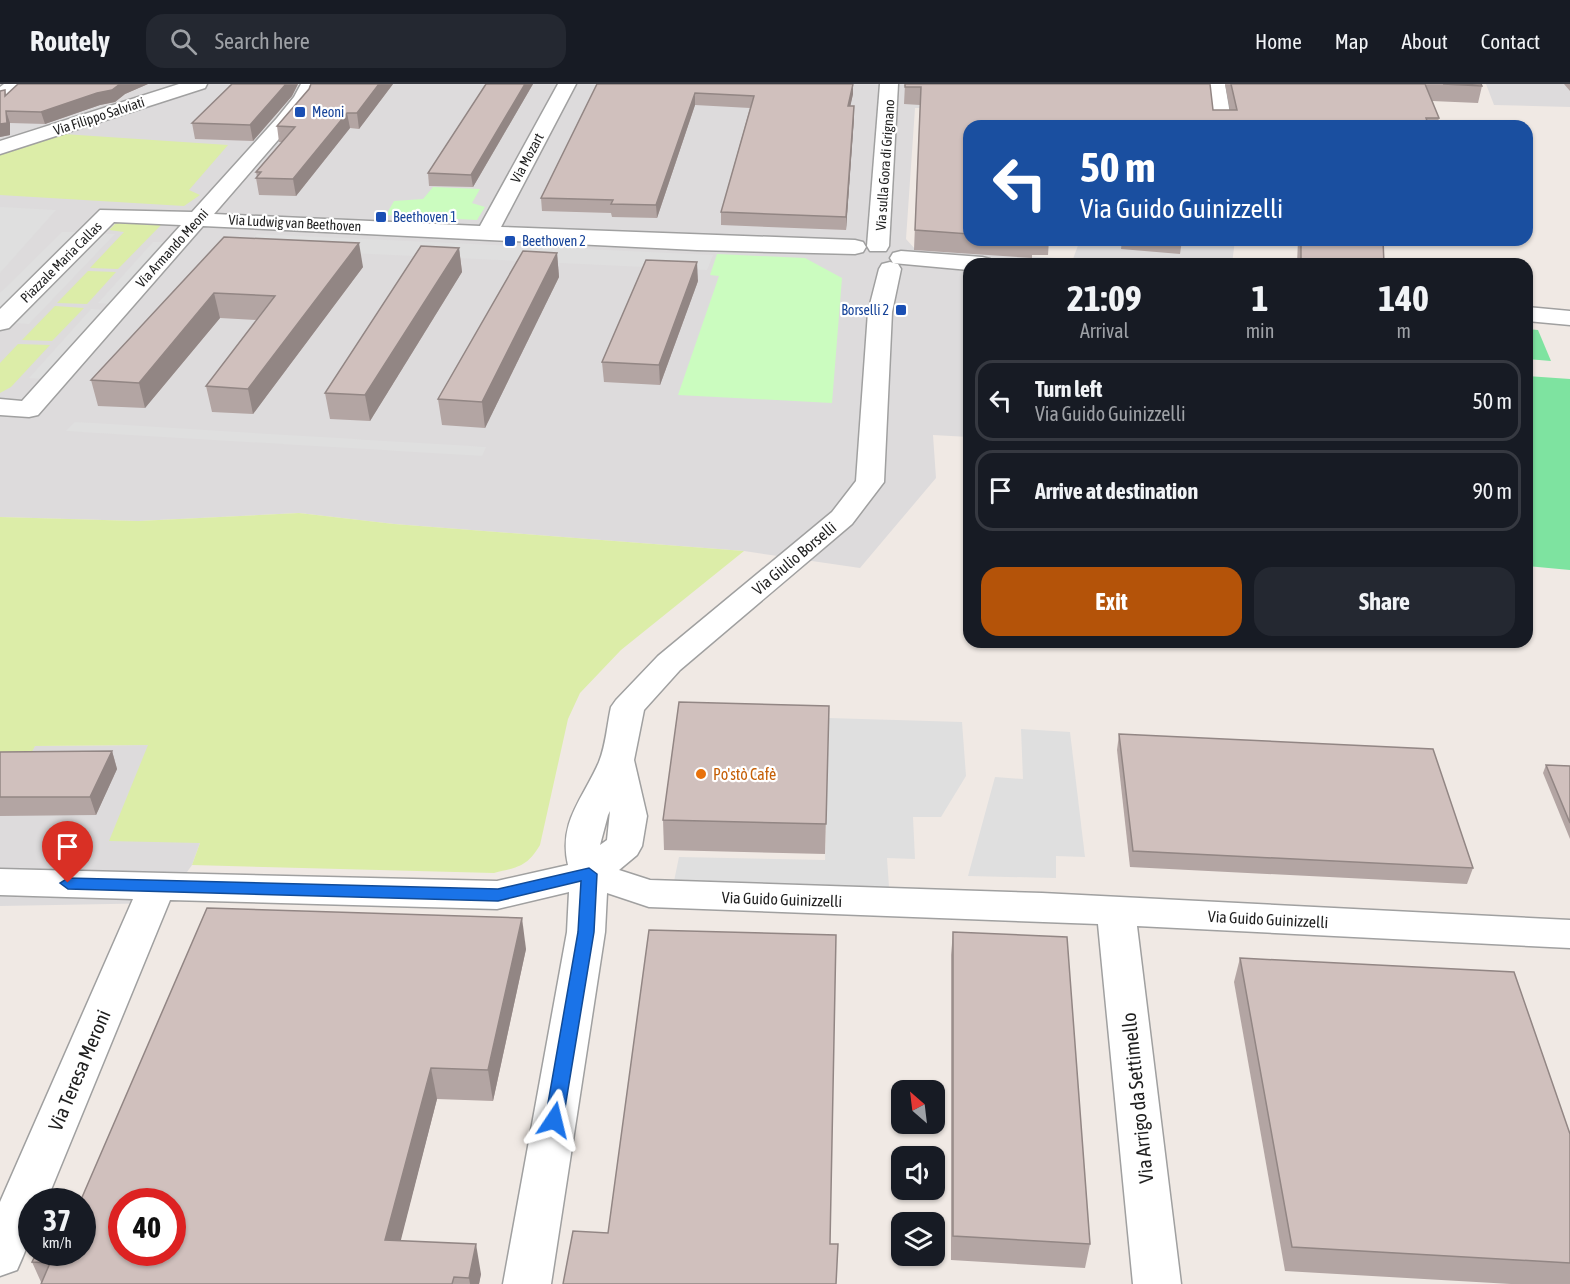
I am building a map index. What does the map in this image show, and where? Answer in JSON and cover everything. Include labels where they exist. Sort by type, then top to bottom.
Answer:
[{"type":"street","points":[[0,96],[16,84]]},
{"type":"street","name":"Via Filippo Salviati","points":[[0,148],[198,84]]},
{"type":"street","name":"Via Armando Meoni","points":[[0,407],[29,409],[303,99],[310,84]]},
{"type":"street","name":"Via Mozart","points":[[487,232],[567,84]]},
{"type":"street","name":"Via sulla Gora di Grignano","points":[[878,246],[889,84]]},
{"type":"street","points":[[1216,84],[1221,120]]},
{"type":"street","name":"Piazzale Maria Callas","points":[[0,323],[108,215],[200,218]]},
{"type":"street","name":"Via Ludwig van Beethoven","points":[[200,218],[715,244],[853,261]]},
{"type":"street","name":"Via sulla Gora di Grignano","points":[[853,261],[878,246],[891,249],[896,263]]},
{"type":"street","name":"Via sulla Gora di Grignano","points":[[853,261],[963,264]]},
{"type":"street","name":"Via Giulio Borselli","points":[[853,261],[880,312]]},
{"type":"street","name":"Via Giulio Borselli","points":[[589,874],[624,846],[628,816],[617,760],[628,707],[669,663],[842,518],[870,482],[880,312],[896,263]]},
{"type":"street","points":[[1533,315],[1570,318]]},
{"type":"street","points":[[0,882],[158,884],[498,895],[589,874],[586,932],[527,1284]]},
{"type":"street","name":"Via Guido Guinizzelli","points":[[589,874],[649,893],[1116,911],[1570,934]]},
{"type":"street","name":"Via Teresa Meroni","points":[[0,1256],[158,884]]},
{"type":"street","name":"Via Arrigo da Settimello","points":[[1116,911],[1157,1284]]},
{"type":"shaded area","points":[[0,84],[1023,84],[1019,108],[915,108],[906,239],[915,249],[1057,258],[963,258],[963,437],[933,435],[936,478],[860,568],[744,551],[394,524],[299,513],[138,521],[0,517]]},
{"type":"shaded area","points":[[1486,84],[1570,84],[1570,107],[1494,105]]},
{"type":"shaded area","points":[[0,207],[56,210],[0,273]]},
{"type":"shaded area","points":[[62,232],[77,232],[0,310],[0,293]]},
{"type":"shaded area","points":[[101,234],[115,234],[29,324],[14,323]]},
{"type":"shaded area","points":[[257,234],[713,255],[707,270],[246,248]]},
{"type":"shaded area","points":[[153,242],[166,242],[111,304],[98,303]]},
{"type":"shaded area","points":[[1078,246],[1234,246],[1233,258],[1073,258]]},
{"type":"shaded area","points":[[91,309],[106,310],[46,379],[29,378]]},
{"type":"shaded area","points":[[75,422],[486,447],[482,456],[66,431]]},
{"type":"shaded area","points":[[829,718],[962,722],[966,776],[941,817],[913,817],[915,859],[887,858],[889,887],[673,886],[679,857],[825,860]]},
{"type":"shaded area","points":[[1021,729],[1070,732],[1085,857],[1056,856],[1056,878],[968,876],[995,777],[1023,779]]},
{"type":"shaded area","points":[[149,745],[200,843],[192,865],[165,903],[0,906],[0,770],[35,746]]},
{"type":"green space","points":[[63,134],[228,145],[189,190],[200,195],[184,206],[0,195],[0,155]]},
{"type":"green space","points":[[433,187],[480,189],[472,203],[485,207],[477,220],[386,215],[394,201],[423,199]]},
{"type":"green space","points":[[122,221],[161,225],[118,269],[90,268],[124,232],[109,230]]},
{"type":"green space","points":[[717,254],[805,258],[842,278],[832,403],[678,395],[719,276],[710,275]]},
{"type":"green space","points":[[88,271],[116,272],[87,304],[57,303]]},
{"type":"green space","points":[[55,306],[84,308],[52,341],[22,340]]},
{"type":"green space","points":[[1533,330],[1538,330],[1551,361],[1533,360]]},
{"type":"green space","points":[[18,344],[50,345],[11,387],[0,393],[0,363]]},
{"type":"green space","points":[[1533,376],[1570,379],[1570,570],[1533,567]]},
{"type":"green space","points":[[299,513],[394,524],[744,551],[621,650],[580,693],[568,719],[540,845],[526,862],[509,869],[494,873],[192,865],[200,843],[109,841],[148,745],[35,746],[27,761],[0,770],[0,517],[138,521]]},
{"type":"building","points":[[18,84],[120,84],[112,90],[41,112],[6,111],[7,123],[0,124],[0,91],[5,90],[5,96]]},
{"type":"building","points":[[232,84],[286,84],[250,125],[192,123]]},
{"type":"building","points":[[311,84],[379,84],[357,113],[347,113],[293,179],[256,178],[261,172],[256,172],[295,127],[277,126]]},
{"type":"building","points":[[486,84],[525,84],[471,175],[428,173]]},
{"type":"building","points":[[597,84],[853,84],[848,106],[854,106],[846,217],[721,212],[754,96],[695,93],[656,205],[611,204],[613,200],[541,198]]},
{"type":"building","points":[[905,84],[1210,84],[1213,110],[1237,110],[1231,84],[1425,84],[1439,118],[1426,118],[1427,120],[963,120],[963,234],[915,230],[921,87],[905,87]]},
{"type":"building","points":[[1443,84],[1481,84],[1482,86]]},
{"type":"building","points":[[224,237],[359,243],[248,389],[206,386],[275,296],[214,293],[139,383],[91,380]]},
{"type":"building","points":[[421,246],[459,248],[365,395],[325,393]]},
{"type":"building","points":[[1301,246],[1383,246],[1384,258],[1301,258]]},
{"type":"building","points":[[523,251],[557,253],[482,402],[438,399]]},
{"type":"building","points":[[646,260],[697,262],[659,365],[602,362]]},
{"type":"building","points":[[679,702],[829,706],[826,824],[663,820]]},
{"type":"building","points":[[1119,734],[1433,749],[1473,868],[1133,851]]},
{"type":"building","points":[[112,751],[90,797],[0,797],[0,752]]},
{"type":"building","points":[[1546,765],[1570,766],[1570,823]]},
{"type":"building","points":[[207,908],[522,918],[488,1070],[431,1068],[385,1240],[476,1244],[469,1278],[454,1277],[452,1284],[41,1284],[49,1266],[96,1266],[96,1188],[86,1188]]},
{"type":"building","points":[[649,930],[836,935],[830,1244],[838,1244],[836,1284],[563,1284],[573,1231],[608,1233]]},
{"type":"building","points":[[953,932],[1067,937],[1090,1244],[953,1236]]},
{"type":"building","points":[[1240,958],[1514,972],[1570,1134],[1570,1263],[1292,1247]]},
{"type":"place","name":"Meoni","points":[[300,112]]},
{"type":"place","name":"Beethoven 1","points":[[381,217]]},
{"type":"place","name":"Beethoven 2","points":[[510,241]]},
{"type":"place","name":"Borselli 2","points":[[901,310]]},
{"type":"place","name":"Po'stò Cafè","points":[[701,774]]},
{"type":"route","points":[[68,883],[498,895],[589,874],[586,932],[554,1120]]}]
